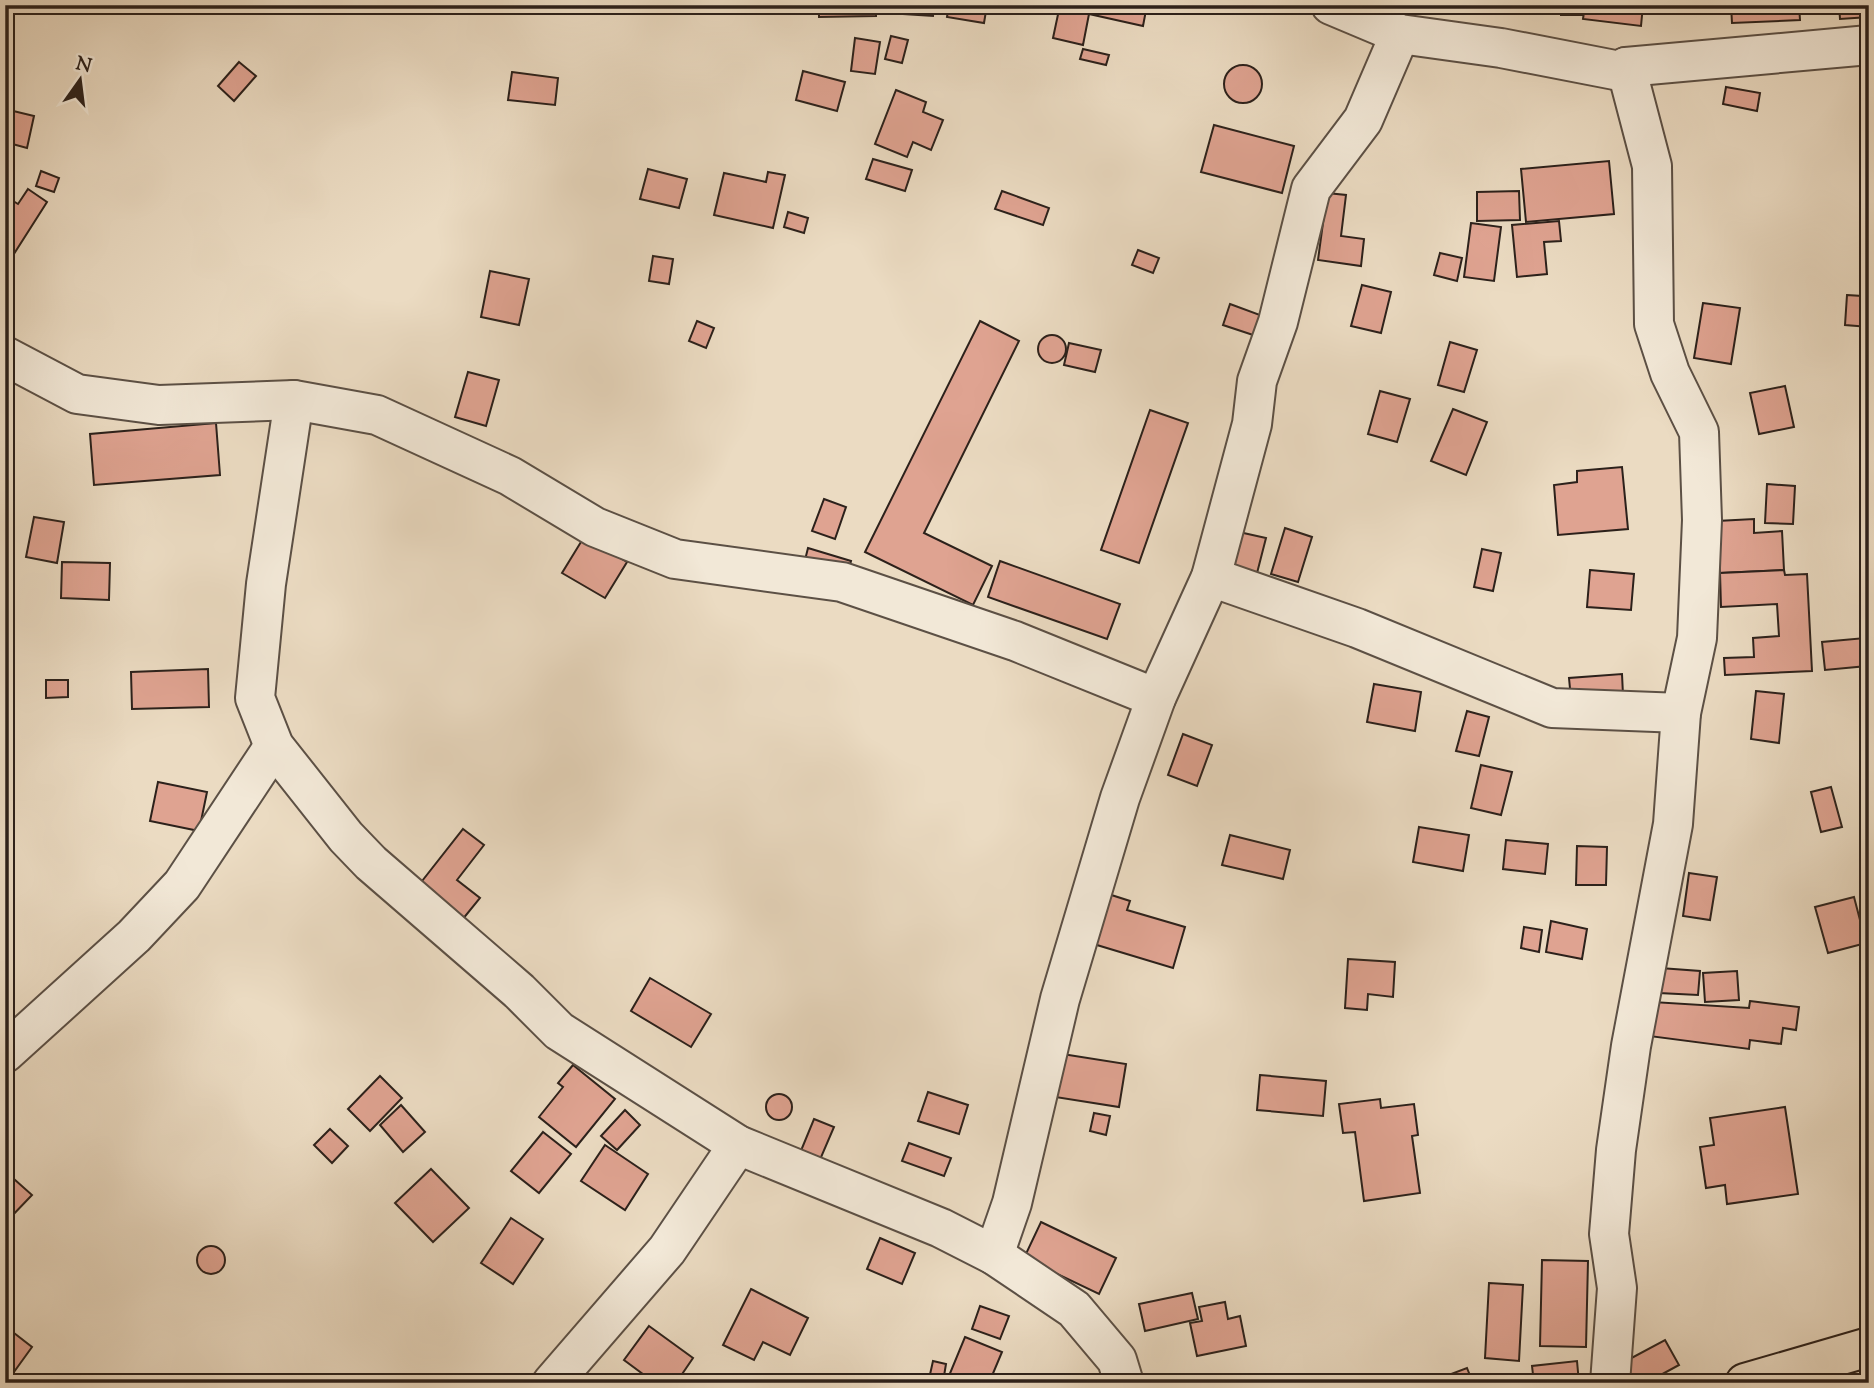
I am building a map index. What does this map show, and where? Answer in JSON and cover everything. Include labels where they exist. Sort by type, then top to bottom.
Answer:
[{"type":"main road","points":[[1745,1383],[1869,1347]]},
{"type":"street","points":[[1331,5],[1400,34],[1501,48],[1625,72],[1626,67]]},
{"type":"street","points":[[994,1255],[1012,1203],[1059,999],[1121,798],[1156,698],[1211,577],[1252,424],[1257,381],[1288,288],[1311,189],[1363,120],[1400,34]]},
{"type":"street","points":[[1626,67],[1869,45]]},
{"type":"street","points":[[1610,1383],[1617,1288],[1609,1234],[1616,1150],[1631,1046],[1673,824],[1681,713],[1697,638],[1703,474],[1699,432],[1670,373],[1654,324],[1652,166],[1626,67]]},
{"type":"street","points":[[5,356],[77,394],[159,405],[293,400],[377,415],[509,476],[595,527],[674,559],[842,582],[1003,637],[1156,698]]},
{"type":"street","points":[[293,400],[266,584],[255,698],[274,747],[329,817],[371,863],[519,991],[546,1019],[621,1073],[738,1144],[941,1228],[994,1255],[1074,1309],[1117,1360],[1124,1383]]},
{"type":"street","points":[[1211,577],[1357,628],[1552,708],[1681,713]]},
{"type":"street","points":[[5,1053],[134,936],[182,885],[274,747]]},
{"type":"street","points":[[552,1383],[667,1250],[738,1144]]},
{"type":"building","points":[[819,5],[876,5],[876,16],[819,17]]},
{"type":"building","points":[[888,5],[934,5],[933,16],[888,13]]},
{"type":"building","points":[[949,5],[987,5],[984,23],[947,17]]},
{"type":"building","points":[[1060,5],[1147,5],[1143,26],[1089,14],[1083,45],[1053,38]]},
{"type":"building","points":[[1506,5],[1532,5],[1531,13],[1505,9]]},
{"type":"building","points":[[1561,5],[1584,5],[1584,15],[1561,15]]},
{"type":"building","points":[[1585,5],[1643,5],[1641,26],[1583,19]]},
{"type":"building","points":[[1731,5],[1799,5],[1800,20],[1732,23]]},
{"type":"building","points":[[1839,5],[1869,5],[1869,17],[1840,19]]},
{"type":"building","points":[[891,36],[908,40],[902,63],[885,59]]},
{"type":"building","points":[[855,38],[880,42],[875,74],[851,71]]},
{"type":"building","points":[[1083,49],[1109,55],[1106,65],[1080,59]]},
{"type":"building","points":[[239,62],[256,76],[234,101],[218,86]]},
{"type":"building","points":[[1243,65],[1257,70],[1262,84],[1257,98],[1243,103],[1229,98],[1224,84],[1229,70]]},
{"type":"building","points":[[803,71],[845,82],[837,111],[796,100]]},
{"type":"building","points":[[512,72],[558,78],[555,105],[508,100]]},
{"type":"building","points":[[1726,87],[1760,93],[1757,111],[1723,104]]},
{"type":"building","points":[[896,90],[926,102],[923,112],[943,120],[931,150],[913,142],[907,157],[875,144]]},
{"type":"building","points":[[5,109],[34,116],[27,148],[5,142]]},
{"type":"building","points":[[1214,125],[1294,146],[1282,193],[1201,172]]},
{"type":"building","points":[[873,159],[912,170],[905,191],[866,179]]},
{"type":"building","points":[[1609,161],[1614,214],[1526,222],[1521,169]]},
{"type":"building","points":[[648,169],[687,179],[679,208],[640,199]]},
{"type":"building","points":[[41,171],[59,178],[54,192],[36,186]]},
{"type":"building","points":[[768,172],[785,175],[773,228],[714,215],[724,173],[766,182]]},
{"type":"building","points":[[28,189],[47,202],[5,268],[5,196],[18,204]]},
{"type":"building","points":[[1002,191],[1049,208],[1043,225],[995,209]]},
{"type":"building","points":[[1519,191],[1520,220],[1477,221],[1477,192]]},
{"type":"building","points":[[1327,193],[1346,195],[1341,236],[1364,239],[1361,266],[1318,260]]},
{"type":"building","points":[[788,212],[808,218],[804,233],[784,227]]},
{"type":"building","points":[[1559,221],[1561,241],[1544,242],[1547,274],[1517,277],[1512,225]]},
{"type":"building","points":[[1471,223],[1501,227],[1494,281],[1464,277]]},
{"type":"building","points":[[1138,250],[1159,258],[1153,273],[1132,265]]},
{"type":"building","points":[[1440,253],[1462,258],[1457,281],[1434,275]]},
{"type":"building","points":[[653,256],[673,259],[669,284],[649,281]]},
{"type":"building","points":[[490,271],[529,279],[519,325],[481,317]]},
{"type":"building","points":[[1362,285],[1391,292],[1381,333],[1351,326]]},
{"type":"building","points":[[1847,295],[1862,296],[1861,306],[1869,306],[1869,327],[1845,325]]},
{"type":"building","points":[[1703,303],[1740,308],[1731,364],[1694,358]]},
{"type":"building","points":[[1230,304],[1260,315],[1253,335],[1223,325]]},
{"type":"building","points":[[697,321],[714,328],[706,348],[689,341]]},
{"type":"building","points":[[980,321],[1019,341],[924,533],[992,566],[973,605],[865,552]]},
{"type":"building","points":[[1052,335],[1062,339],[1066,349],[1062,359],[1052,363],[1042,359],[1038,349],[1042,339]]},
{"type":"building","points":[[1450,342],[1477,350],[1464,392],[1438,385]]},
{"type":"building","points":[[1069,343],[1101,350],[1095,372],[1064,365]]},
{"type":"building","points":[[468,372],[499,380],[486,426],[455,417]]},
{"type":"building","points":[[1785,386],[1794,427],[1759,434],[1750,393]]},
{"type":"building","points":[[1380,391],[1410,399],[1397,442],[1368,434]]},
{"type":"building","points":[[1453,409],[1487,422],[1466,475],[1431,461]]},
{"type":"building","points":[[1150,410],[1188,423],[1139,563],[1101,550]]},
{"type":"building","points":[[216,423],[220,475],[94,485],[90,434]]},
{"type":"building","points":[[1622,467],[1628,529],[1558,535],[1554,485],[1577,482],[1577,471]]},
{"type":"building","points":[[1767,484],[1795,486],[1793,524],[1765,523]]},
{"type":"building","points":[[824,499],[846,507],[835,539],[812,531]]},
{"type":"building","points":[[34,517],[64,522],[57,563],[26,557]]},
{"type":"building","points":[[1754,519],[1754,533],[1782,531],[1784,570],[1720,573],[1717,521]]},
{"type":"building","points":[[1285,528],[1312,537],[1298,582],[1271,574]]},
{"type":"building","points":[[1239,532],[1266,538],[1256,577],[1230,570]]},
{"type":"building","points":[[584,537],[627,562],[605,598],[562,573]]},
{"type":"building","points":[[808,548],[851,561],[847,576],[804,564]]},
{"type":"building","points":[[1482,549],[1501,553],[1493,591],[1474,587]]},
{"type":"building","points":[[1000,561],[1120,604],[1107,639],[988,597]]},
{"type":"building","points":[[62,562],[110,563],[109,600],[61,598]]},
{"type":"building","points":[[1590,570],[1634,574],[1631,610],[1587,607]]},
{"type":"building","points":[[1784,570],[1785,575],[1807,574],[1812,671],[1725,675],[1724,658],[1754,657],[1753,638],[1779,636],[1777,604],[1721,607],[1720,573]]},
{"type":"building","points":[[1865,638],[1867,666],[1825,670],[1822,642]]},
{"type":"building","points":[[208,669],[209,707],[132,709],[131,672]]},
{"type":"building","points":[[1622,674],[1623,695],[1571,699],[1569,678]]},
{"type":"building","points":[[46,680],[68,680],[68,697],[46,698]]},
{"type":"building","points":[[1374,684],[1421,692],[1415,731],[1367,722]]},
{"type":"building","points":[[1756,691],[1784,694],[1779,743],[1751,739]]},
{"type":"building","points":[[1467,711],[1489,717],[1479,756],[1456,751]]},
{"type":"building","points":[[1183,734],[1212,745],[1197,786],[1168,775]]},
{"type":"building","points":[[1481,765],[1512,772],[1501,815],[1471,808]]},
{"type":"building","points":[[158,782],[207,792],[199,831],[150,821]]},
{"type":"building","points":[[1831,787],[1842,827],[1821,832],[1811,792]]},
{"type":"building","points":[[1419,827],[1469,835],[1463,871],[1413,862]]},
{"type":"building","points":[[463,829],[484,845],[457,880],[480,898],[458,925],[415,890]]},
{"type":"building","points":[[1230,835],[1290,850],[1283,879],[1222,865]]},
{"type":"building","points":[[1506,840],[1548,844],[1545,874],[1503,869]]},
{"type":"building","points":[[1577,846],[1607,847],[1606,885],[1576,885]]},
{"type":"building","points":[[1689,873],[1717,877],[1710,920],[1683,916]]},
{"type":"building","points":[[1102,892],[1130,901],[1127,910],[1185,927],[1173,968],[1087,942]]},
{"type":"building","points":[[1854,897],[1866,943],[1828,953],[1815,907]]},
{"type":"building","points":[[1551,921],[1587,929],[1582,959],[1546,952]]},
{"type":"building","points":[[1524,927],[1542,930],[1539,952],[1521,948]]},
{"type":"building","points":[[1348,959],[1395,962],[1393,997],[1368,994],[1367,1010],[1345,1008]]},
{"type":"building","points":[[1660,968],[1700,971],[1698,995],[1659,993]]},
{"type":"building","points":[[1737,971],[1739,1000],[1705,1002],[1703,973]]},
{"type":"building","points":[[650,978],[711,1014],[691,1047],[631,1011]]},
{"type":"building","points":[[1750,1001],[1799,1007],[1796,1030],[1783,1028],[1781,1044],[1750,1040],[1749,1049],[1649,1036],[1653,1002],[1749,1008]]},
{"type":"building","points":[[1056,1053],[1126,1064],[1119,1107],[1049,1096]]},
{"type":"building","points":[[573,1065],[615,1099],[576,1147],[539,1117],[563,1087],[558,1083]]},
{"type":"building","points":[[1260,1075],[1326,1081],[1323,1116],[1257,1110]]},
{"type":"building","points":[[380,1076],[402,1098],[370,1131],[348,1109]]},
{"type":"building","points":[[928,1092],[968,1105],[959,1134],[918,1121]]},
{"type":"building","points":[[779,1094],[788,1098],[792,1107],[788,1116],[779,1120],[770,1116],[766,1107],[770,1098]]},
{"type":"building","points":[[1380,1099],[1381,1108],[1414,1104],[1418,1135],[1412,1136],[1420,1193],[1364,1201],[1355,1132],[1343,1133],[1339,1104]]},
{"type":"building","points":[[401,1105],[425,1132],[403,1152],[380,1125]]},
{"type":"building","points":[[1785,1107],[1798,1194],[1727,1204],[1725,1185],[1706,1188],[1700,1147],[1714,1145],[1710,1118]]},
{"type":"building","points":[[625,1110],[640,1125],[617,1150],[601,1136]]},
{"type":"building","points":[[1094,1113],[1110,1116],[1106,1135],[1090,1131]]},
{"type":"building","points":[[814,1119],[834,1127],[819,1162],[800,1153]]},
{"type":"building","points":[[330,1129],[348,1146],[332,1163],[314,1145]]},
{"type":"building","points":[[543,1132],[571,1154],[539,1193],[511,1171]]},
{"type":"building","points":[[909,1143],[951,1158],[944,1176],[902,1161]]},
{"type":"building","points":[[605,1145],[648,1174],[625,1210],[581,1181]]},
{"type":"building","points":[[431,1169],[469,1208],[433,1242],[395,1203]]},
{"type":"building","points":[[5,1171],[32,1195],[8,1220],[5,1217]]},
{"type":"building","points":[[511,1218],[543,1239],[513,1284],[481,1263]]},
{"type":"building","points":[[1041,1222],[1116,1258],[1099,1294],[1024,1258]]},
{"type":"building","points":[[880,1238],[915,1253],[902,1284],[867,1269]]},
{"type":"building","points":[[211,1246],[221,1250],[225,1260],[221,1270],[211,1274],[201,1270],[197,1260],[201,1250]]},
{"type":"building","points":[[1542,1260],[1588,1261],[1586,1347],[1540,1346]]},
{"type":"building","points":[[1489,1283],[1523,1285],[1519,1361],[1485,1358]]},
{"type":"building","points":[[751,1289],[808,1318],[790,1355],[763,1342],[754,1360],[723,1345]]},
{"type":"building","points":[[1192,1293],[1198,1319],[1145,1331],[1139,1304]]},
{"type":"building","points":[[1225,1302],[1228,1319],[1240,1316],[1246,1346],[1197,1356],[1190,1323],[1202,1321],[1199,1307]]},
{"type":"building","points":[[980,1306],[1009,1316],[1000,1339],[972,1329]]},
{"type":"building","points":[[5,1326],[32,1347],[6,1383],[5,1383]]},
{"type":"building","points":[[649,1326],[693,1358],[676,1383],[655,1383],[624,1360]]},
{"type":"building","points":[[965,1337],[1002,1352],[989,1383],[946,1383]]},
{"type":"building","points":[[1665,1340],[1679,1365],[1646,1383],[1634,1383],[1624,1362]]},
{"type":"building","points":[[933,1361],[946,1364],[943,1382],[929,1379]]},
{"type":"building","points":[[1577,1361],[1579,1383],[1534,1383],[1532,1366]]},
{"type":"building","points":[[1467,1368],[1473,1383],[1436,1383],[1435,1380]]}]
